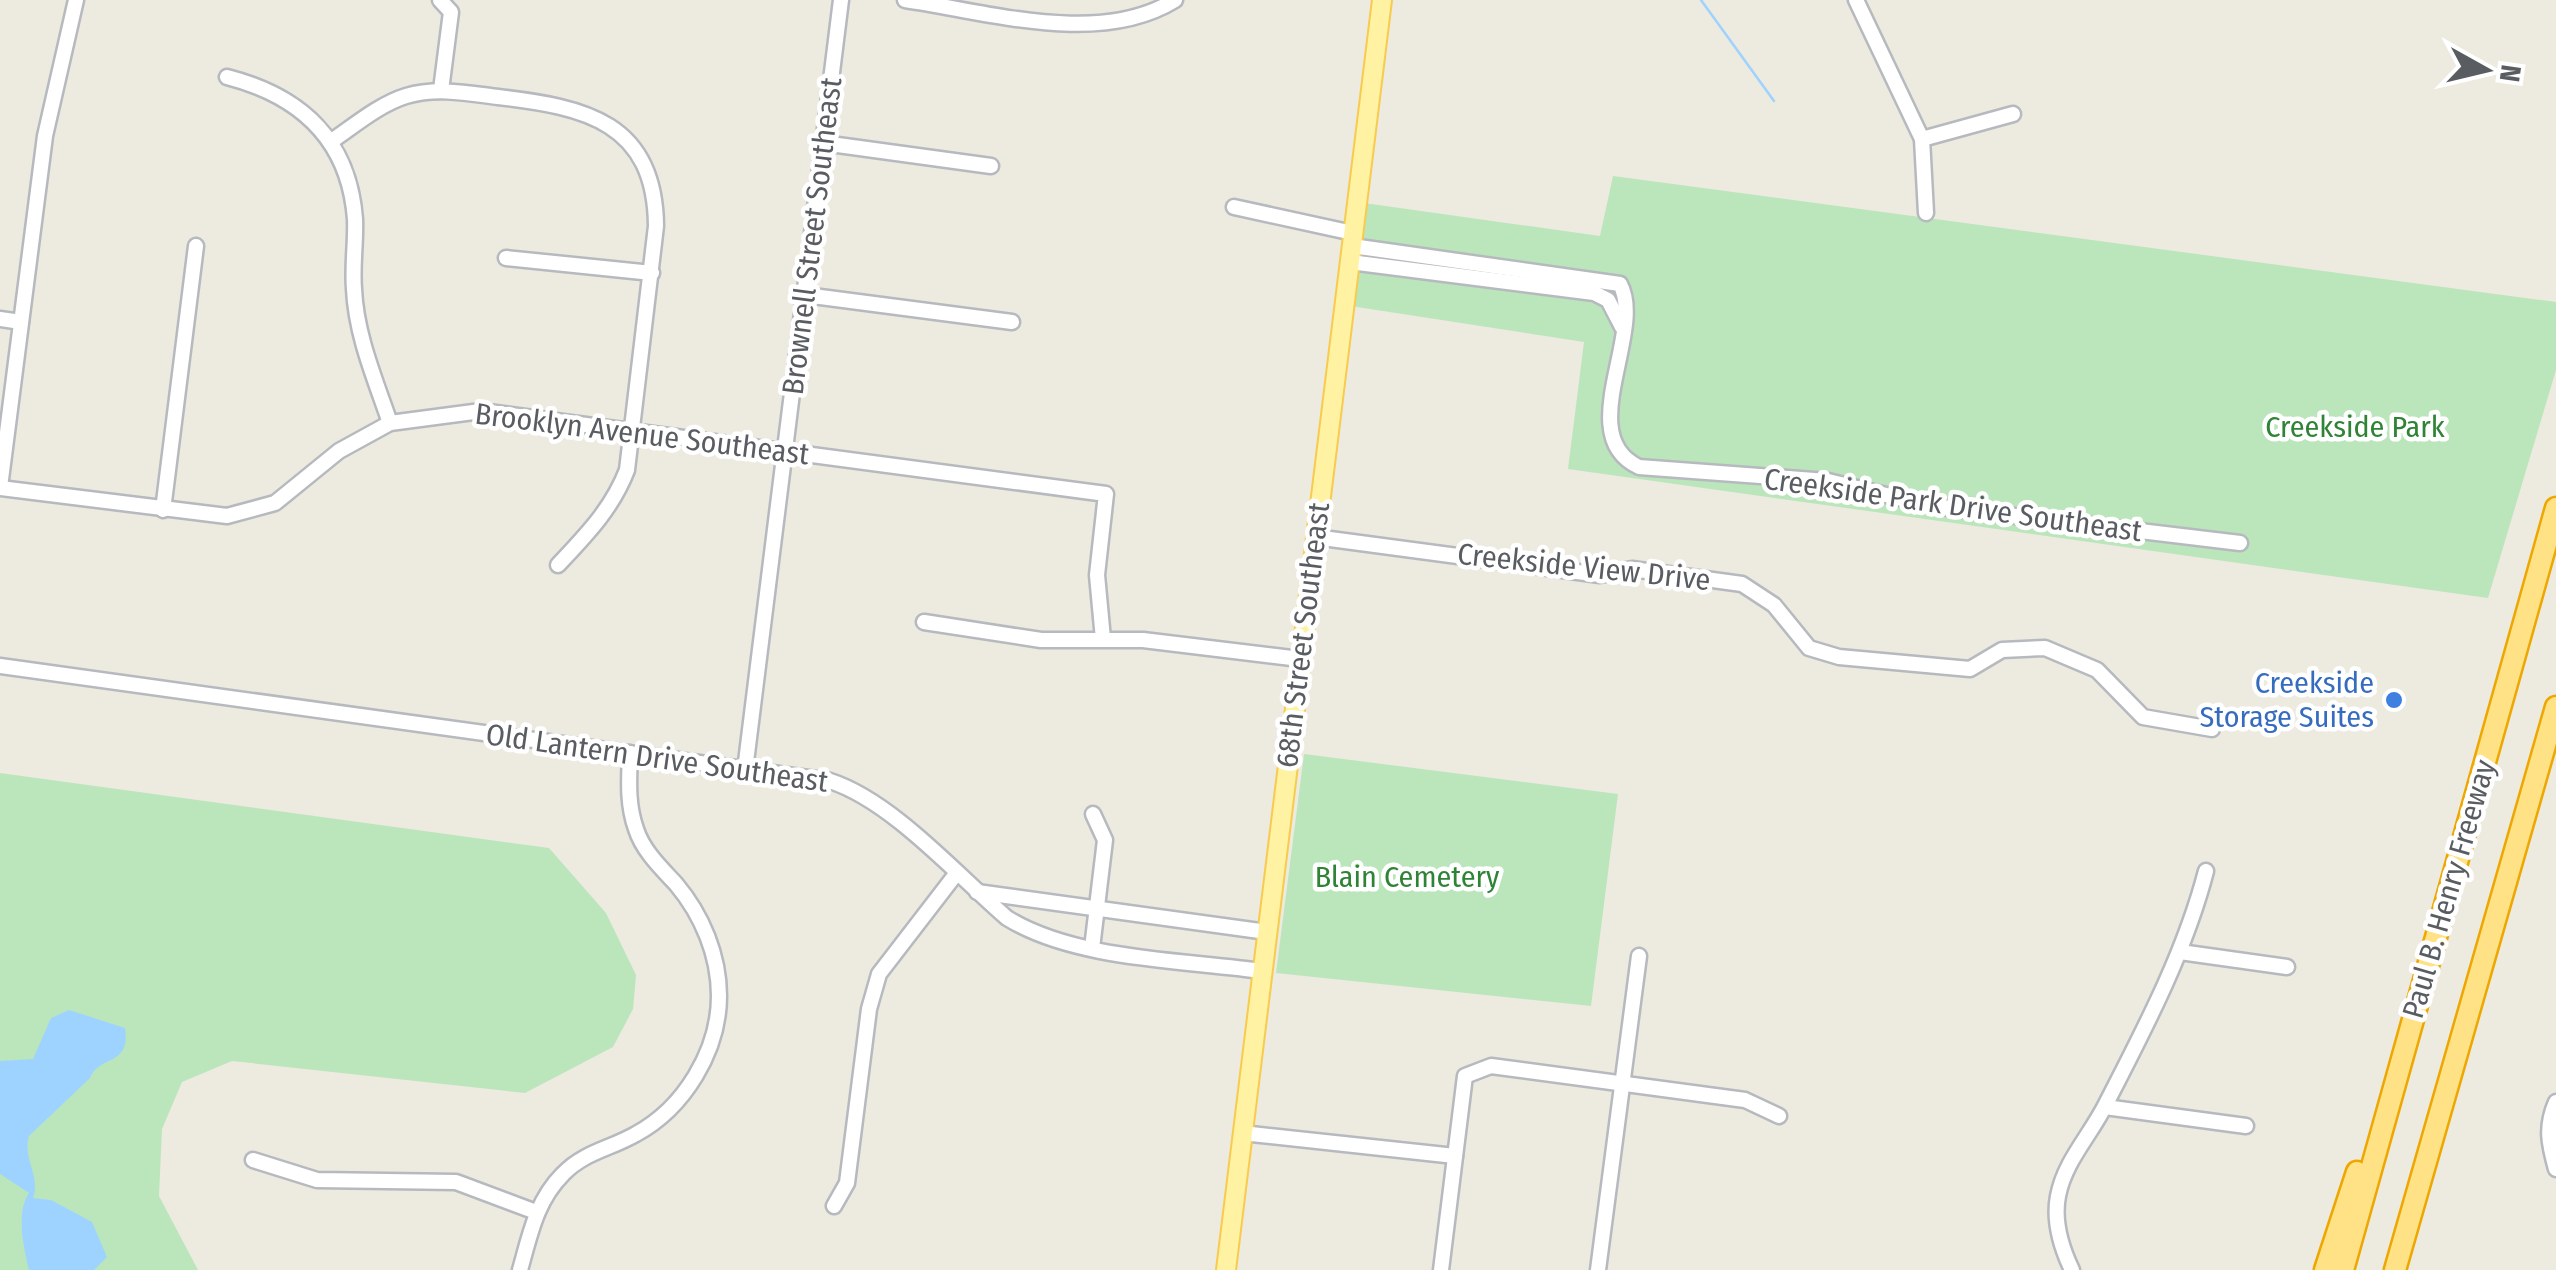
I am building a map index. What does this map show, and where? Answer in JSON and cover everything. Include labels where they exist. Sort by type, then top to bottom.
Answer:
[{"type":"highway","name":"Paul B. Henry Freeway","points":[[2343,1270],[2556,508]]},
{"type":"highway","name":"Paul B. Henry Freeway","points":[[2394,1270],[2556,707]]},
{"type":"highway","points":[[2325,1270],[2486,754]]},
{"type":"highway","points":[[2408,1270],[2510,872]]},
{"type":"main road","name":"68th Street Southeast","points":[[1226,1270],[1382,0]]},
{"type":"street","points":[[0,487],[45,136],[76,0]]},
{"type":"street","points":[[440,0],[451,12],[442,90]]},
{"type":"street","name":"Brownell Street Southeast","points":[[745,770],[842,0]]},
{"type":"street","points":[[905,0],[1081,25],[1113,24],[1147,15],[1176,0]]},
{"type":"street","points":[[1860,1],[1922,139],[1928,186],[1926,212]]},
{"type":"street","points":[[226,77],[260,85],[289,100],[333,140],[353,204],[354,289],[360,333],[390,423]]},
{"type":"street","points":[[333,140],[404,97],[442,90],[571,107],[597,116],[615,129],[645,164],[656,201],[652,273],[627,470],[617,496],[558,565]]},
{"type":"street","points":[[1922,139],[2013,114]]},
{"type":"street","points":[[824,143],[991,166]]},
{"type":"street","points":[[1234,207],[1352,247]]},
{"type":"street","points":[[163,510],[196,246]]},
{"type":"street","name":"Creekside Park Drive Southeast","points":[[1352,247],[1614,281],[1627,302],[1610,424],[1618,452],[1638,466],[1828,481],[1932,506],[2240,543]]},
{"type":"street","points":[[506,258],[652,273]]},
{"type":"street","points":[[804,295],[1012,322]]},
{"type":"street","points":[[0,319],[20,322]]},
{"type":"street","name":"Brooklyn Avenue Southeast","points":[[0,487],[227,516],[275,503],[338,452],[390,423],[480,411],[632,428],[1106,494],[1097,575],[1103,639]]},
{"type":"street","name":"Creekside View Drive","points":[[1316,537],[1600,575],[1632,570],[1742,584],[1774,605],[1809,648],[1839,658],[1970,670],[2002,650],[2045,648],[2098,670],[2143,718],[2212,729]]},
{"type":"street","points":[[924,622],[1041,640],[1182,643],[1300,660]]},
{"type":"street","name":"Old Lantern Drive Southeast","points":[[0,666],[630,753],[852,788],[1028,932],[1092,948],[1262,971]]},
{"type":"street","points":[[520,1270],[536,1212],[560,1176],[580,1158],[636,1135],[677,1102],[707,1054],[716,1026],[719,995],[704,926],[636,830],[628,792],[630,753]]},
{"type":"street","points":[[1092,948],[1105,840],[1093,814]]},
{"type":"street","points":[[2072,1270],[2058,1230],[2057,1200],[2066,1169],[2105,1106],[2180,952],[2206,871]]},
{"type":"street","points":[[834,1206],[847,1182],[869,1009],[880,974],[956,874]]},
{"type":"street","points":[[977,892],[1268,932]]},
{"type":"street","points":[[2180,952],[2286,966]]},
{"type":"street","points":[[1598,1270],[1639,956]]},
{"type":"street","points":[[1441,1270],[1465,1076],[1490,1066],[1745,1100],[1779,1116]]},
{"type":"street","points":[[2556,1102],[2548,1121],[2548,1140],[2556,1170]]},
{"type":"street","points":[[2105,1106],[2246,1126]]},
{"type":"street","points":[[1242,1132],[1455,1156]]},
{"type":"street","points":[[253,1160],[316,1180],[456,1182],[536,1212]]},
{"type":"green space","name":"Creekside Park","points":[[1613,176],[2556,302],[2556,370],[2488,598],[1568,469],[1584,342],[1344,305],[1357,202],[1600,236]]},
{"type":"green space","name":"Blain Cemetery","points":[[1304,754],[1618,794],[1591,1006],[1276,973]]},
{"type":"green space","points":[[0,773],[549,848],[606,913],[636,975],[633,1009],[613,1047],[525,1093],[232,1061],[182,1082],[162,1129],[159,1196],[198,1270],[0,1270]]},
{"type":"water","points":[[69,1010],[125,1028],[126,1040],[119,1055],[95,1071],[29,1136],[28,1152],[35,1182],[33,1198],[51,1200],[92,1222],[107,1257],[94,1270],[29,1270],[22,1219],[29,1193],[0,1174],[0,1061],[33,1059],[51,1018]]},
{"type":"waterway","points":[[1701,0],[1774,101]]},
{"type":"place","name":"Creekside Storage Suites","points":[[2394,700]]}]
